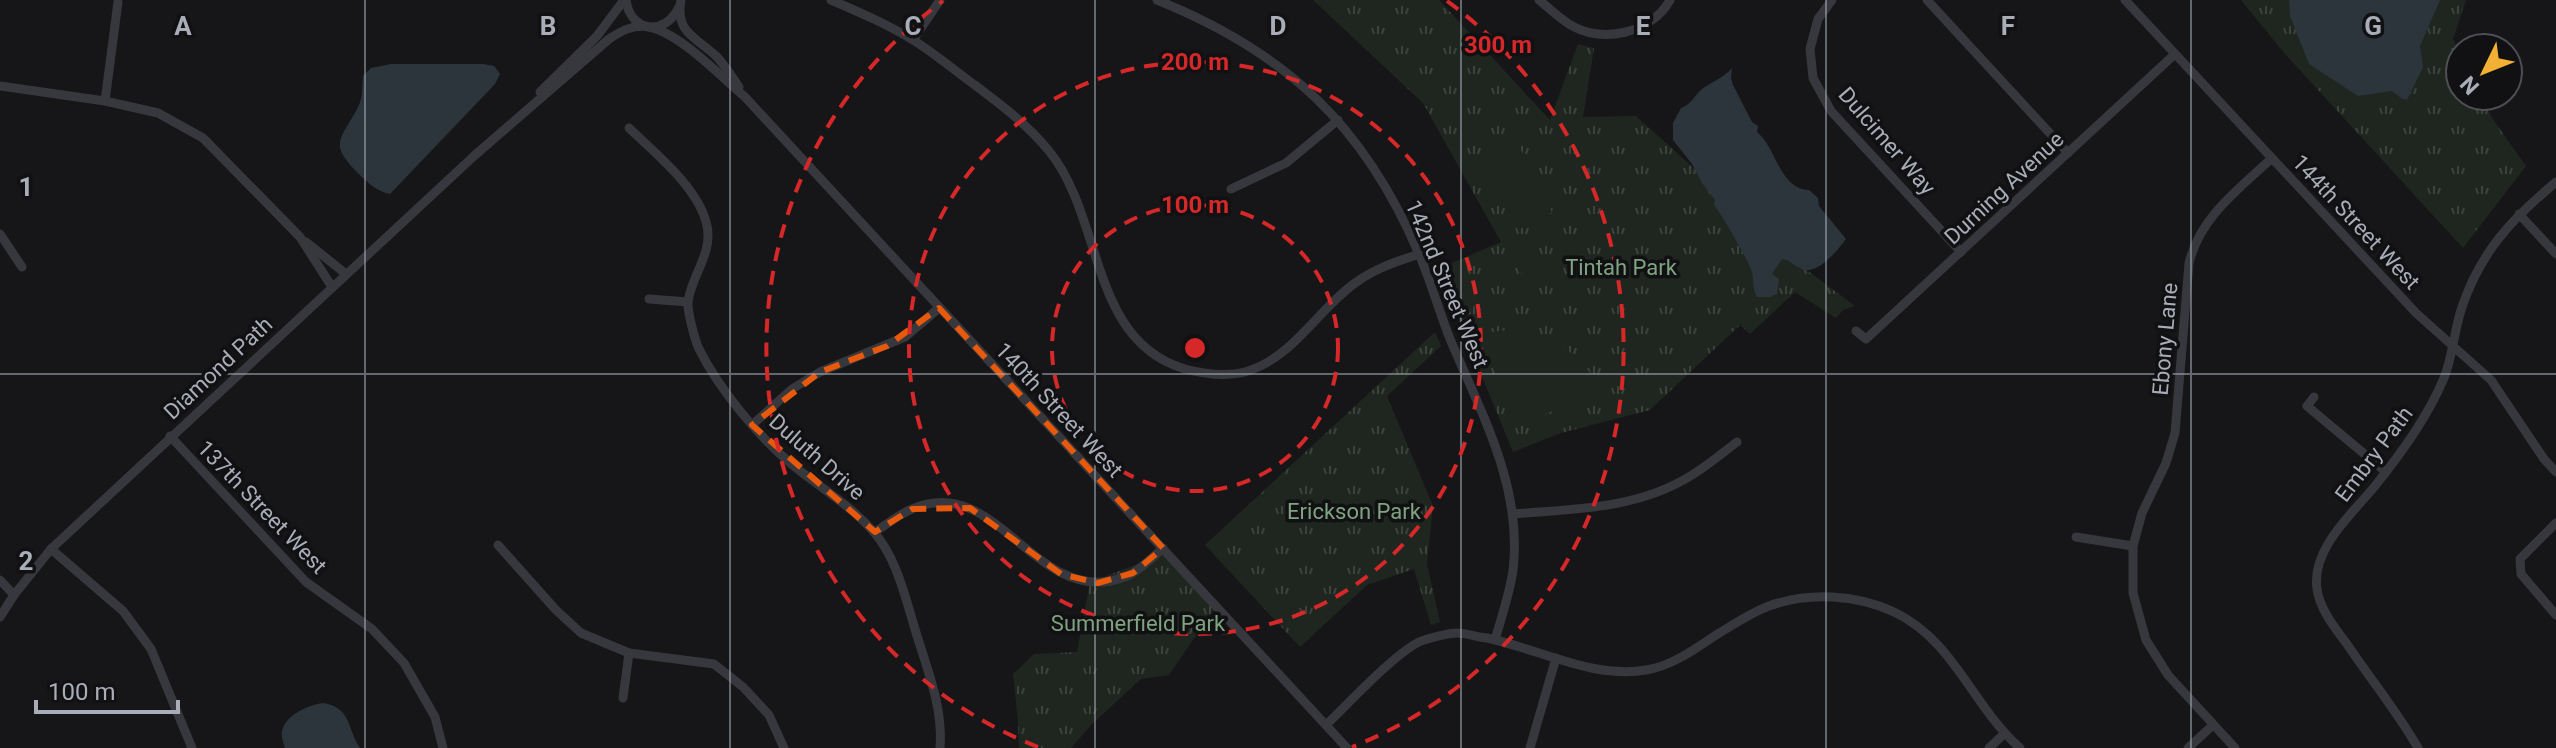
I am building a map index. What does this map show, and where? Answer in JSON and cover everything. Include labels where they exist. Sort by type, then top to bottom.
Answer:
[{"type":"street","name":"Diamond Path","points":[[0,617],[51,549],[474,156],[597,36],[625,0],[633,17],[651,27]]},
{"type":"street","points":[[831,0],[913,40],[1016,115],[1051,153],[1077,198],[1115,309],[1134,339],[1151,354],[1172,365],[1217,374],[1247,371],[1278,356],[1355,282],[1419,254]]},
{"type":"street","points":[[913,40],[940,0]]},
{"type":"street","name":"142nd Street West","points":[[1157,0],[1197,16],[1263,54],[1316,96],[1365,154],[1387,189],[1419,254],[1446,329],[1502,463],[1514,514],[1513,571],[1495,640]]},
{"type":"street","points":[[1539,0],[1570,25],[1592,33],[1617,35],[1647,24],[1670,0]]},
{"type":"street","name":"Dulcimer Way","points":[[1832,0],[1818,19],[1810,49],[1813,78],[1831,111],[1961,252]]},
{"type":"street","points":[[1927,0],[2068,153]]},
{"type":"street","name":"144th Street West","points":[[2125,0],[2416,313],[2491,380],[2556,472]]},
{"type":"street","name":"Diamond Path","points":[[474,156],[609,39],[627,28],[662,27],[669,22],[680,1]]},
{"type":"street","name":"140th Street West","points":[[680,1],[680,21],[686,30],[715,56],[745,97]]},
{"type":"street","points":[[105,101],[118,2]]},
{"type":"street","name":"140th Street West","points":[[651,27],[695,53],[745,97],[1347,748]]},
{"type":"street","name":"Durning Avenue","points":[[1856,331],[1866,339],[2175,54]]},
{"type":"street","points":[[0,86],[105,101],[158,113],[203,138],[300,237],[346,274]]},
{"type":"street","points":[[1231,189],[1286,163],[1338,120]]},
{"type":"street","points":[[629,128],[661,158],[697,200],[708,227],[706,251],[688,302],[649,299]]},
{"type":"street","name":"Ebony Lane","points":[[2235,748],[2168,675],[2146,640],[2133,593],[2133,546],[2142,513],[2166,463],[2175,433],[2193,245],[2211,216],[2272,158]]},
{"type":"street","name":"Embry Path","points":[[2414,747],[2327,616],[2317,589],[2318,567],[2326,546],[2386,472],[2429,411],[2445,375],[2462,308],[2493,245],[2519,214],[2556,182]]},
{"type":"street","points":[[2519,214],[2556,254]]},
{"type":"street","points":[[0,234],[22,267]]},
{"type":"street","points":[[300,237],[332,287]]},
{"type":"street","name":"Duluth Drive","points":[[688,302],[697,347],[752,425],[787,460],[875,532],[893,564],[936,695],[940,748]]},
{"type":"street","points":[[752,425],[802,383],[820,372],[905,337],[939,308]]},
{"type":"street","points":[[2314,397],[2307,406],[2386,472]]},
{"type":"street","name":"137th Street West","points":[[170,436],[306,582],[372,629],[404,663],[435,717],[443,748]]},
{"type":"street","points":[[1514,514],[1611,504],[1646,497],[1687,479],[1737,442]]},
{"type":"street","points":[[875,532],[921,506],[950,504],[970,508],[988,517],[1061,574],[1098,583],[1133,573],[1163,548]]},
{"type":"street","points":[[2556,523],[2520,559],[2521,574],[2556,615]]},
{"type":"street","points":[[2076,537],[2133,546]]},
{"type":"street","points":[[498,545],[556,610],[581,633],[629,653],[714,664],[743,687],[769,715],[784,748]]},
{"type":"street","points":[[51,549],[123,611],[151,649],[192,748]]},
{"type":"street","points":[[0,580],[14,595]]},
{"type":"street","points":[[1326,725],[1403,654],[1421,642],[1456,633],[1495,640],[1607,671],[1647,670],[1678,659],[1745,617],[1771,606],[1812,597],[1851,599],[1894,612],[1931,637],[1952,659],[2004,734],[2020,748]]},
{"type":"street","points":[[623,698],[629,653]]},
{"type":"street","points":[[1530,748],[1556,658]]},
{"type":"street","points":[[2188,748],[2213,725]]},
{"type":"street","points":[[1989,748],[2004,734]]},
{"type":"highlighted area","points":[[939,308],[1163,548],[1133,573],[1098,583],[1061,574],[970,508],[912,509],[875,532],[752,425],[820,372],[887,346]]},
{"type":"green space","name":"Tintah Park","points":[[1313,0],[1439,0],[1550,120],[1578,44],[1594,48],[1583,117],[1636,116],[1808,271],[1855,306],[1843,310],[1836,318],[1795,292],[1750,334],[1740,325],[1650,410],[1561,433],[1513,452],[1438,269],[1501,242],[1423,103]]},
{"type":"green space","points":[[2241,0],[2466,0],[2455,32],[2444,32],[2444,112],[2489,112],[2526,166],[2463,248],[2285,54]]},
{"type":"green space","points":[[1517,142],[1552,212],[1518,230],[1482,161]]},
{"type":"green space","points":[[1528,251],[1539,267],[1525,278],[1514,263]]},
{"type":"green space","points":[[1513,329],[1566,349],[1603,391],[1522,423],[1516,420],[1478,334]]},
{"type":"green space","name":"Erickson Park","points":[[1435,332],[1441,346],[1387,396],[1433,506],[1427,564],[1440,622],[1431,625],[1414,569],[1367,585],[1300,647],[1205,545]]},
{"type":"green space","name":"Summerfield Park","points":[[1163,548],[1216,606],[1169,675],[1141,679],[1071,748],[1019,748],[1013,674],[1034,654],[1077,652],[1090,582],[1151,559]]},
{"type":"shaded area","points":[[2289,0],[2440,0],[2420,46],[2423,67],[2407,100],[2392,91],[2358,96],[2309,64],[2290,16]]},
{"type":"shaded area","points":[[391,64],[483,64],[494,66],[500,74],[495,84],[390,194],[376,189],[348,163],[340,140],[360,103],[363,76],[371,68]]},
{"type":"shaded area","points":[[1732,68],[1733,85],[1752,122],[1758,126],[1757,132],[1785,175],[1791,183],[1809,190],[1818,198],[1819,206],[1846,239],[1828,259],[1811,270],[1782,259],[1772,274],[1779,279],[1777,294],[1770,297],[1757,297],[1750,267],[1714,205],[1715,200],[1673,140],[1673,123],[1681,108]]},
{"type":"shaded area","points":[[323,703],[344,714],[360,748],[285,748],[282,733],[289,718]]}]
